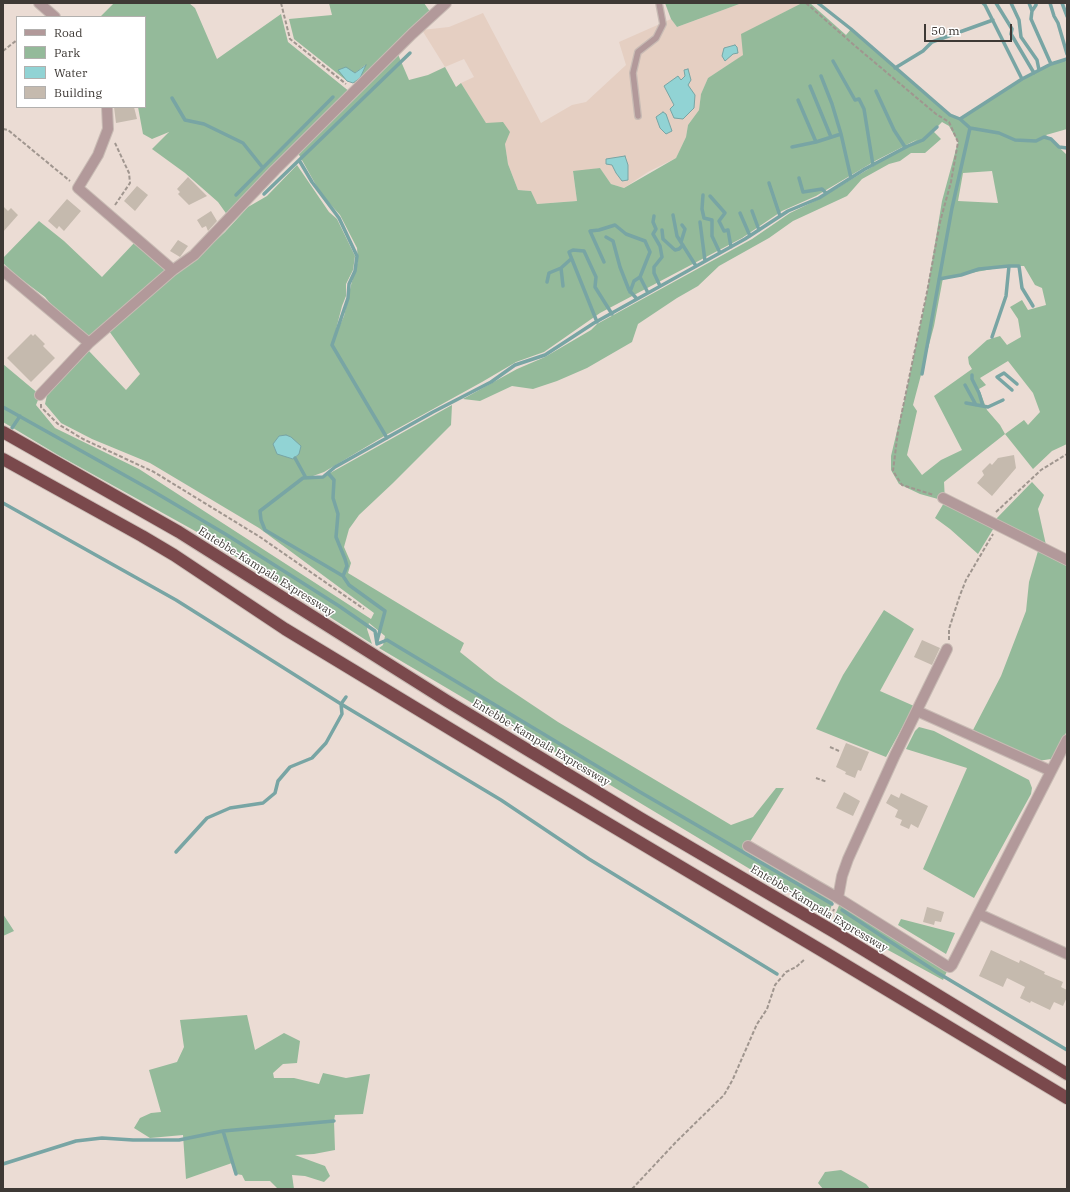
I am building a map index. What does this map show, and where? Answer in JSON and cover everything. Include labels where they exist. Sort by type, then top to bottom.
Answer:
[{"type":"highway","name":"Entebbe-Kampala Expressway","points":[[3,432],[179,532],[454,705],[660,830],[836,933],[1067,1074]]},
{"type":"highway","points":[[3,459],[174,555],[292,633],[1067,1098]]},
{"type":"street","points":[[39,3],[54,16]]},
{"type":"street","points":[[40,395],[89,343],[173,270],[194,255],[275,170],[354,91],[446,3]]},
{"type":"street","points":[[107,108],[108,129],[98,155],[78,188],[173,270]]},
{"type":"street","points":[[3,271],[89,343]]},
{"type":"street","points":[[943,498],[1067,560]]},
{"type":"street","points":[[838,898],[842,876],[848,860],[895,755],[947,649]]},
{"type":"street","points":[[917,711],[1051,771]]},
{"type":"street","points":[[748,846],[838,898],[948,967],[952,965],[979,914],[1067,740]]},
{"type":"street","points":[[979,914],[1067,954]]},
{"type":"lane","points":[[638,116],[633,73],[638,52],[656,38],[663,24],[659,3]]},
{"type":"path","points":[[281,3],[290,39],[354,91]]},
{"type":"path","points":[[806,3],[936,114],[949,122],[958,142],[951,182],[940,222],[898,431],[893,470],[902,485],[943,498]]},
{"type":"path","points":[[3,51],[16,41]]},
{"type":"path","points":[[108,129],[129,173],[130,183],[108,214]]},
{"type":"path","points":[[3,130],[8,130],[78,188]]},
{"type":"path","points":[[40,395],[41,407],[58,424],[83,439],[154,472],[260,537],[364,609]]},
{"type":"path","points":[[988,520],[1041,470],[1067,454]]},
{"type":"path","points":[[947,649],[949,644],[949,629],[960,595],[977,561],[999,525]]},
{"type":"path","points":[[830,747],[839,751]]},
{"type":"path","points":[[816,778],[828,782]]},
{"type":"path","points":[[632,1189],[676,1142],[724,1095],[731,1084],[756,1024],[767,1009],[775,985],[786,972],[796,967],[805,959]]},
{"type":"shaded area","points":[[742,3],[802,3],[742,34],[744,55],[708,78],[701,94],[699,110],[688,125],[686,137],[676,158],[648,172],[624,188],[611,184],[600,168],[573,172],[577,201],[536,204],[531,191],[518,190],[508,164],[505,144],[486,123],[461,83],[474,77],[464,59],[445,67],[422,30],[449,27],[483,13],[541,123],[572,105],[586,102],[626,65],[619,42],[671,19],[677,27]]},
{"type":"green space","points":[[114,3],[189,3],[195,8],[217,59],[281,14],[288,42],[350,92],[228,216],[218,202],[185,173],[152,149],[169,132],[152,139],[143,134],[138,108],[146,108],[146,16],[101,16]]},
{"type":"green space","points":[[329,3],[424,3],[431,13],[358,83],[353,83],[360,78],[365,65],[355,73],[339,70],[347,81],[294,39],[289,19],[332,15]]},
{"type":"green space","points":[[665,3],[742,3],[677,27],[671,19]]},
{"type":"green space","points":[[802,3],[810,3],[846,35],[851,29],[949,115],[960,119],[1022,79],[1051,64],[1065,59],[1067,65],[1067,129],[1046,135],[1067,155],[1067,444],[1052,451],[1033,469],[1005,434],[944,482],[945,501],[920,494],[899,484],[891,470],[891,456],[927,292],[942,201],[958,142],[949,126],[942,122],[933,131],[941,139],[925,153],[911,153],[900,161],[889,164],[862,179],[847,196],[793,221],[769,238],[719,266],[698,286],[638,324],[632,342],[587,368],[557,381],[533,389],[512,386],[480,401],[463,399],[517,369],[545,357],[591,330],[597,324],[752,239],[790,213],[819,199],[918,139],[875,161],[816,196],[782,211],[742,238],[600,313],[544,352],[516,362],[386,435],[324,472],[313,476],[323,477],[452,405],[451,425],[359,515],[349,529],[344,547],[351,563],[348,573],[464,643],[460,652],[495,680],[558,722],[731,825],[753,817],[776,788],[784,788],[746,848],[834,899],[828,916],[379,648],[383,645],[385,636],[369,623],[367,629],[372,644],[197,532],[58,455],[3,422],[3,364],[40,395],[36,405],[55,428],[139,469],[371,619],[374,613],[259,528],[150,463],[92,439],[61,423],[45,404],[47,395],[89,351],[126,390],[140,374],[109,331],[170,275],[199,256],[225,232],[248,207],[267,196],[297,165],[329,212],[337,219],[355,256],[353,270],[346,284],[346,296],[333,341],[344,316],[358,261],[357,248],[340,215],[321,194],[298,153],[397,52],[409,80],[428,75],[445,67],[456,87],[461,83],[486,123],[503,122],[510,132],[505,144],[508,164],[518,190],[531,191],[537,204],[577,201],[573,171],[600,168],[611,184],[624,188],[676,158],[686,137],[688,125],[699,110],[701,94],[708,78],[743,55],[741,34]],"holes":[[[992,171],[998,203],[958,201],[963,173]],[[1009,266],[1024,266],[1035,285],[1042,288],[1046,305],[1028,310],[1022,300],[1010,307],[1018,319],[1021,337],[1007,345],[1000,336],[987,340],[968,357],[969,364],[972,369],[934,396],[962,450],[941,460],[922,475],[907,455],[917,411],[913,405],[934,326],[943,278]],[[1008,361],[1033,393],[1040,412],[1028,425],[1024,420],[1005,434],[1000,425],[987,410],[979,389],[986,385],[980,378]],[[273,444],[299,454],[293,459]]]},
{"type":"green space","points":[[39,221],[64,241],[102,277],[135,242],[165,267],[164,272],[90,337],[61,316],[45,297],[17,276],[3,263],[3,258]]},
{"type":"green space","points":[[1032,482],[1044,495],[1038,509],[1046,545],[996,519]]},
{"type":"green space","points":[[945,501],[995,526],[978,554],[935,518]]},
{"type":"green space","points":[[1038,551],[1067,566],[1067,731],[1051,759],[1038,761],[973,730],[1001,676],[1026,611],[1029,582]]},
{"type":"green space","points":[[884,610],[914,629],[880,691],[914,706],[886,757],[816,729],[843,675]]},
{"type":"green space","points":[[919,727],[934,731],[1029,780],[1032,788],[1031,794],[974,898],[923,869],[967,768],[906,749],[915,731]]},
{"type":"green space","points":[[840,903],[948,969],[943,980],[833,920]]},
{"type":"green space","points":[[3,914],[14,931],[3,936]]},
{"type":"green space","points":[[901,919],[955,933],[946,954],[898,925]]},
{"type":"green space","points":[[247,1015],[255,1050],[284,1033],[300,1041],[297,1063],[283,1064],[273,1073],[274,1078],[294,1078],[319,1084],[323,1073],[346,1078],[370,1074],[363,1114],[335,1115],[335,1150],[314,1154],[295,1155],[325,1166],[330,1176],[324,1182],[305,1176],[292,1175],[294,1189],[278,1189],[270,1181],[245,1181],[242,1175],[236,1174],[232,1163],[186,1179],[183,1135],[150,1138],[134,1128],[140,1118],[151,1113],[161,1112],[149,1070],[177,1062],[184,1047],[180,1020]]},
{"type":"green space","points":[[841,1170],[866,1184],[870,1189],[823,1189],[818,1183],[825,1172]]},
{"type":"water","points":[[735,45],[738,53],[733,54],[725,61],[722,56],[724,48]]},
{"type":"water","points":[[366,65],[360,78],[353,83],[347,81],[338,70],[346,67],[355,73]]},
{"type":"water","points":[[688,69],[691,80],[688,85],[695,95],[694,108],[683,119],[674,118],[670,109],[674,105],[664,86],[678,76],[681,80],[685,76],[684,70]]},
{"type":"water","points":[[663,112],[666,114],[672,131],[666,134],[660,128],[656,117]]},
{"type":"water","points":[[625,156],[628,165],[628,180],[622,181],[612,165],[606,164],[606,159]]},
{"type":"water","points":[[286,435],[291,437],[301,446],[299,454],[293,459],[277,454],[273,444],[279,436]]},
{"type":"building","points":[[114,108],[134,108],[137,119],[116,123]]},
{"type":"building","points":[[188,177],[207,196],[189,205],[178,194],[180,192],[177,189]]},
{"type":"building","points":[[137,186],[148,195],[135,211],[124,201]]},
{"type":"building","points":[[67,199],[81,211],[64,231],[59,226],[57,229],[48,221]]},
{"type":"building","points":[[3,206],[8,211],[11,208],[18,215],[3,232]]},
{"type":"building","points":[[211,211],[217,221],[208,231],[206,226],[202,228],[197,220]]},
{"type":"building","points":[[178,240],[188,246],[180,257],[170,251]]},
{"type":"building","points":[[31,334],[33,336],[35,334],[45,344],[43,346],[55,358],[31,382],[7,358]]},
{"type":"building","points":[[1014,455],[1016,468],[992,496],[977,483],[984,475],[982,471],[990,463],[992,465],[998,458]]},
{"type":"building","points":[[922,640],[940,648],[932,665],[914,657]]},
{"type":"building","points":[[846,743],[869,752],[861,771],[858,770],[855,778],[845,774],[846,772],[836,767]]},
{"type":"building","points":[[844,792],[860,801],[853,816],[836,808]]},
{"type":"building","points":[[901,793],[928,806],[918,828],[911,824],[909,829],[900,825],[902,820],[895,817],[898,810],[886,803],[891,794],[899,798]]},
{"type":"building","points":[[927,907],[944,912],[941,922],[935,921],[934,925],[923,922]]},
{"type":"building","points":[[991,950],[1019,963],[1020,960],[1045,972],[1044,974],[1063,982],[1061,987],[1067,990],[1067,997],[1063,1006],[1054,1002],[1050,1010],[1031,1001],[1030,1003],[1020,998],[1025,987],[1007,978],[1003,987],[979,976]]},
{"type":"waterway","points":[[818,3],[851,29],[950,115],[960,119],[1022,79],[983,3]]},
{"type":"waterway","points":[[996,3],[1012,29],[1011,34],[1034,73]]},
{"type":"waterway","points":[[1011,3],[1019,20],[1021,37],[1037,60],[1039,70]]},
{"type":"waterway","points":[[1029,3],[1032,11]]},
{"type":"waterway","points":[[1036,3],[1032,11],[1031,19],[1051,64]]},
{"type":"waterway","points":[[1050,3],[1058,23],[1067,54]]},
{"type":"waterway","points":[[1062,3],[1067,16]]},
{"type":"waterway","points":[[895,68],[923,51],[932,42],[993,20]]},
{"type":"waterway","points":[[264,194],[410,53]]},
{"type":"waterway","points":[[1022,79],[1051,64],[1067,59]]},
{"type":"waterway","points":[[833,61],[855,100],[859,99],[864,109],[873,165]]},
{"type":"waterway","points":[[821,76],[832,104],[841,134]]},
{"type":"waterway","points":[[810,86],[831,137]]},
{"type":"waterway","points":[[876,91],[894,130],[905,147]]},
{"type":"waterway","points":[[236,195],[333,97]]},
{"type":"waterway","points":[[172,98],[185,120],[204,124],[243,143],[263,168]]},
{"type":"waterway","points":[[798,100],[816,142]]},
{"type":"waterway","points":[[960,119],[970,128],[999,133],[1015,140],[1036,141],[1044,137],[1051,139],[1059,147],[1067,148]]},
{"type":"waterway","points":[[343,576],[265,530],[261,520],[260,511],[303,478],[323,477],[335,467],[433,412],[491,382],[515,365],[545,355],[594,323],[745,239],[788,211],[819,198],[865,169],[908,146],[923,140],[937,127]]},
{"type":"waterway","points":[[922,374],[952,208],[970,128]]},
{"type":"waterway","points":[[792,147],[816,142],[841,134],[851,178]]},
{"type":"waterway","points":[[299,160],[312,182],[339,218],[357,256],[355,271],[349,284],[348,298],[332,345],[387,438]]},
{"type":"waterway","points":[[799,178],[803,192],[822,189],[826,193]]},
{"type":"waterway","points":[[769,183],[780,216]]},
{"type":"waterway","points":[[703,195],[702,209],[704,218],[712,220],[712,236],[720,253]]},
{"type":"waterway","points":[[710,196],[725,213],[719,221],[724,231],[728,230],[731,247]]},
{"type":"waterway","points":[[752,211],[759,230]]},
{"type":"waterway","points":[[740,213],[750,236]]},
{"type":"waterway","points":[[673,215],[677,236],[696,266]]},
{"type":"waterway","points":[[654,216],[653,222],[656,229],[653,234],[660,246],[662,257],[654,267],[654,273],[660,286]]},
{"type":"waterway","points":[[700,222],[705,261]]},
{"type":"waterway","points":[[604,262],[590,231],[615,225],[626,234],[645,241],[650,252],[640,277],[648,293]]},
{"type":"waterway","points":[[681,242],[685,229],[682,225]]},
{"type":"waterway","points":[[662,230],[663,239],[675,250],[679,249],[683,245]]},
{"type":"waterway","points":[[606,237],[613,241],[620,267],[629,290],[637,299]]},
{"type":"waterway","points":[[597,322],[569,252],[573,250],[584,251],[596,277],[595,287],[612,314]]},
{"type":"waterway","points":[[547,282],[549,273],[561,268],[571,259]]},
{"type":"waterway","points":[[1009,266],[1019,266],[1022,288],[1033,306]]},
{"type":"waterway","points":[[939,279],[961,275],[979,269],[1009,266],[1006,296],[992,337]]},
{"type":"waterway","points":[[561,268],[563,286]]},
{"type":"waterway","points":[[630,292],[634,281],[640,277]]},
{"type":"waterway","points":[[1012,390],[997,377],[1004,373],[1017,384]]},
{"type":"waterway","points":[[972,375],[972,379],[979,393],[983,406]]},
{"type":"waterway","points":[[965,385],[976,405]]},
{"type":"waterway","points":[[966,403],[988,407],[1003,400]]},
{"type":"waterway","points":[[3,407],[151,490],[227,535],[339,606],[375,631],[377,644]]},
{"type":"waterway","points":[[12,428],[20,416]]},
{"type":"waterway","points":[[295,458],[306,478]]},
{"type":"waterway","points":[[328,473],[334,480],[333,498],[338,514],[336,537],[347,566],[343,576],[349,585],[385,611],[377,641]]},
{"type":"waterway","points":[[3,503],[176,600],[341,704],[501,800],[589,859],[777,974]]},
{"type":"waterway","points":[[377,644],[387,640],[640,792],[832,904]]},
{"type":"waterway","points":[[176,852],[207,818],[230,808],[263,803],[275,793],[278,781],[290,767],[312,758],[326,743],[342,714],[341,704],[346,697]]},
{"type":"waterway","points":[[842,910],[938,973],[1067,1050]]},
{"type":"waterway","points":[[3,1164],[76,1141],[102,1138],[179,1140],[223,1131],[334,1121]]},
{"type":"waterway","points":[[223,1131],[236,1174]]}]
